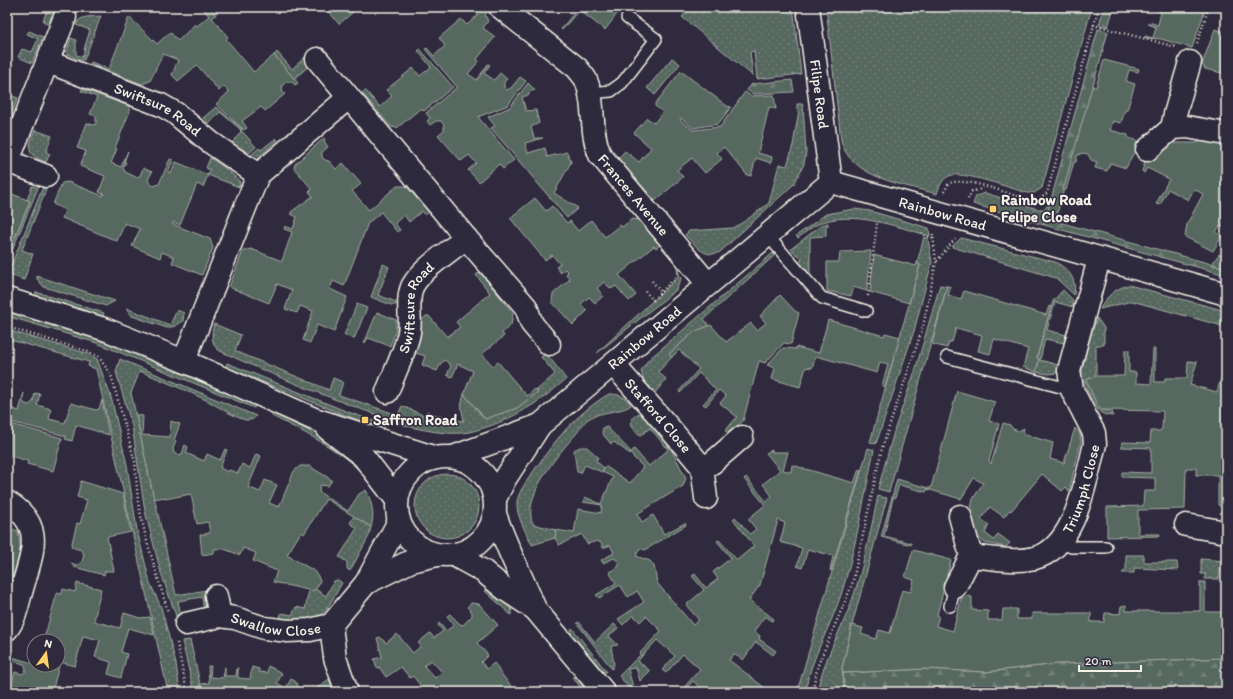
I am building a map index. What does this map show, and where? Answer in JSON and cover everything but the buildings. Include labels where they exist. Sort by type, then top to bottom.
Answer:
[{"type":"street","name":"Frances Avenue","points":[[500,7],[577,68],[586,79],[590,93],[593,134],[600,155],[708,284]]},
{"type":"street","name":"Filipe Road","points":[[808,7],[830,182]]},
{"type":"street","points":[[46,176],[7,161],[65,17]]},
{"type":"street","points":[[317,59],[348,98],[526,307],[532,324],[548,344]]},
{"type":"street","name":"Swiftsure Road","points":[[48,62],[161,105],[175,112],[210,142],[258,175]]},
{"type":"street","points":[[1172,128],[1174,114],[1190,62]]},
{"type":"street","points":[[184,361],[258,175],[348,98]]},
{"type":"street","points":[[1147,150],[1172,128],[1187,127],[1226,134]]},
{"type":"street","name":"Rainbow Road","points":[[495,506],[505,479],[540,425],[614,365],[830,182],[1226,294]]},
{"type":"street","name":"Swiftsure Road","points":[[387,392],[408,338],[411,318],[410,298],[413,286],[420,276],[466,238]]},
{"type":"street","name":"Triumph Close","points":[[971,556],[1017,560],[1036,558],[1060,542],[1074,518],[1095,444],[1094,433],[1072,390],[1069,370],[1099,259]]},
{"type":"street","points":[[7,299],[107,330],[184,361],[314,419],[445,457],[469,462],[482,472],[491,485],[504,541],[523,578],[535,609]]},
{"type":"street","name":"Stafford Close","points":[[614,365],[702,467],[706,498]]},
{"type":"street","points":[[314,419],[363,456],[397,500]]},
{"type":"street","name":"Rainbow Road","points":[[445,457],[540,425]]},
{"type":"street","name":"Stafford Close","points":[[702,467],[712,462],[742,437]]},
{"type":"street","points":[[445,457],[422,463],[410,472],[401,485],[397,500],[399,521],[404,533],[413,544],[425,551],[446,555],[483,571],[506,590],[535,609],[604,692]]},
{"type":"street","points":[[7,502],[25,516],[31,526],[34,538],[33,550],[15,615],[7,629]]},
{"type":"street","points":[[446,555],[469,550],[482,540],[491,528],[495,506]]},
{"type":"street","points":[[953,596],[971,556],[960,516]]},
{"type":"street","name":"Swallow Close","points":[[177,625],[218,606],[235,618],[264,628],[288,631],[310,630],[331,625],[366,583],[399,521]]},
{"type":"street","points":[[1186,525],[1226,532]]},
{"type":"street","name":"Swallow Close","points":[[366,583],[411,562],[446,555]]},
{"type":"street","name":"Swallow Close","points":[[331,625],[336,658],[347,692]]},
{"type":"lane","points":[[590,93],[611,91],[622,83],[656,39],[627,18]]},
{"type":"lane","points":[[767,235],[822,298],[866,311]]},
{"type":"lane","points":[[947,357],[1072,390]]},
{"type":"lane","name":"Triumph Close","points":[[1060,542],[1071,547],[1106,547]]},
{"type":"path","points":[[967,200],[972,190],[988,188],[1032,201],[1040,199],[1047,193],[1099,7]]},
{"type":"path","points":[[1190,62],[1209,7]]},
{"type":"path","points":[[866,311],[877,223]]},
{"type":"path","points":[[924,236],[934,239]]},
{"type":"path","points":[[812,692],[818,665],[852,585],[882,448],[923,327],[936,262],[955,241],[956,237]]},
{"type":"path","points":[[645,291],[653,300],[676,277],[674,274]]},
{"type":"path","points":[[652,281],[661,292]]},
{"type":"path","points":[[7,327],[87,351],[99,357],[111,375],[134,462],[138,502],[146,538],[177,625],[187,692]]},
{"type":"green space","points":[[48,7],[55,7],[48,25],[43,21]]},
{"type":"green space","points":[[202,7],[212,7],[211,8],[216,15],[212,18],[228,37],[226,39],[254,72],[274,55],[298,83],[295,85],[292,82],[286,82],[283,85],[282,91],[285,94],[265,111],[261,107],[242,121],[247,128],[244,130],[216,104],[229,92],[224,86],[219,91],[197,65],[178,81],[172,75],[178,60],[163,54],[150,81],[142,84],[90,64],[91,62],[109,69],[129,17],[157,44],[170,32],[178,41],[195,24],[197,26],[209,16]]},
{"type":"green space","points":[[335,7],[359,7],[339,24],[329,12]]},
{"type":"green space","points":[[472,7],[480,7],[487,12],[485,15],[488,21],[483,28],[495,37],[477,59],[479,61],[468,74],[477,80],[488,64],[490,65],[484,73],[494,80],[500,73],[507,79],[504,82],[504,87],[507,90],[511,88],[520,77],[526,81],[508,105],[478,117],[514,160],[503,169],[499,164],[479,182],[468,170],[476,163],[469,155],[461,161],[438,135],[444,130],[444,125],[441,121],[436,121],[430,125],[427,121],[430,118],[426,113],[457,87],[425,49],[427,48],[434,56],[445,46],[439,38],[461,19],[467,25],[478,15]]},
{"type":"green space","points":[[579,7],[622,7],[605,30],[579,10],[562,30],[561,29]]},
{"type":"green space","points":[[690,7],[793,7],[801,74],[757,79],[754,51],[750,52],[753,76],[682,17]]},
{"type":"green space","points":[[826,7],[1092,7],[1042,188],[1034,193],[1027,193],[975,178],[955,175],[944,179],[937,194],[880,178],[855,163],[846,153],[841,140]]},
{"type":"green space","points":[[1104,7],[1114,7],[1108,27],[1099,25]]},
{"type":"green space","points":[[1160,7],[1206,7],[1192,48],[1161,39],[1145,38],[1145,36],[1153,38],[1156,27],[1148,24],[1149,22],[1158,25],[1161,12],[1153,9],[1159,10]]},
{"type":"green space","points":[[101,16],[84,60],[79,60],[66,53],[71,38],[76,40],[76,55],[83,57],[90,30],[76,25],[83,18]]},
{"type":"green space","points":[[1098,29],[1108,32],[1055,221],[1226,268],[1226,275],[1044,225]]},
{"type":"green space","points":[[1215,29],[1226,32],[1226,74],[1205,69],[1202,64]]},
{"type":"green space","points":[[29,31],[43,37],[32,63],[18,57],[22,49],[32,52],[38,39],[27,34]]},
{"type":"green space","points":[[420,49],[453,87],[424,111],[421,108],[397,128],[391,127],[362,93],[365,90],[380,107],[392,96],[386,90],[413,68],[420,76],[431,67],[418,51]]},
{"type":"green space","points":[[277,52],[292,69],[305,57],[311,64],[294,79],[274,55]]},
{"type":"green space","points":[[672,58],[680,64],[655,95],[647,88]]},
{"type":"green space","points":[[1104,60],[1139,69],[1138,72],[1129,70],[1126,81],[1135,84],[1127,110],[1125,110],[1121,123],[1113,121],[1110,130],[1128,135],[1128,138],[1136,140],[1139,147],[1132,156],[1126,168],[1110,163],[1107,171],[1095,168],[1097,162],[1091,160],[1088,154],[1082,153],[1077,156],[1066,190],[1063,190],[1092,87],[1096,87]]},
{"type":"green space","points":[[681,71],[727,106],[731,107],[718,124],[693,128],[681,118],[680,120],[693,130],[720,127],[745,92],[751,96],[774,95],[776,109],[769,107],[758,153],[772,157],[771,163],[756,158],[751,176],[747,175],[724,147],[717,153],[722,159],[705,173],[692,158],[677,170],[683,177],[655,201],[618,158],[625,151],[639,162],[651,148],[634,133],[647,118],[654,123],[663,112],[655,106],[655,104]]},
{"type":"green space","points":[[792,80],[794,92],[753,94],[747,90],[752,84]]},
{"type":"green space","points":[[528,83],[535,90],[529,92],[529,95],[522,97],[526,111],[536,110],[539,123],[531,127],[534,138],[543,138],[525,143],[528,153],[545,148],[547,157],[567,152],[571,162],[554,193],[578,208],[567,218],[491,128],[495,126],[488,117],[510,107]]},
{"type":"green space","points":[[82,89],[129,106],[130,111],[115,148],[117,149],[111,163],[121,167],[128,151],[123,168],[125,172],[136,177],[140,176],[143,168],[152,172],[148,180],[150,184],[154,186],[159,184],[170,159],[173,160],[168,172],[171,173],[176,162],[208,175],[203,187],[197,184],[180,225],[173,222],[172,224],[210,239],[213,248],[202,275],[172,263],[174,257],[162,252],[160,258],[132,246],[140,229],[125,223],[117,241],[62,218],[65,210],[53,204],[62,183],[68,182],[103,196],[104,194],[99,192],[105,176],[80,166],[86,151],[77,148],[87,123],[93,125],[96,124],[96,116],[90,114],[97,97],[81,91]]},
{"type":"green space","points":[[12,96],[18,98],[7,126],[7,101],[10,102]]},
{"type":"green space","points":[[797,104],[803,104],[806,152],[804,164],[794,184],[720,252],[709,254],[700,250],[685,235],[689,231],[733,228],[769,203],[779,164],[787,166],[793,145],[799,110],[797,109]]},
{"type":"green space","points":[[216,107],[242,129],[241,130],[256,147],[249,153],[232,143],[241,132],[240,129],[220,112],[209,124],[203,118]]},
{"type":"green space","points":[[35,130],[52,136],[46,152],[50,154],[46,162],[34,157],[31,154],[30,146]]},
{"type":"green space","points":[[276,138],[278,140],[261,155],[255,157],[251,155],[259,148],[261,150]]},
{"type":"green space","points":[[324,138],[324,141],[328,147],[322,152],[322,157],[329,161],[336,169],[343,163],[361,184],[352,191],[369,210],[397,186],[406,186],[429,212],[425,215],[422,211],[409,222],[404,215],[395,223],[400,230],[397,232],[381,212],[368,223],[344,286],[333,281],[330,289],[347,297],[334,332],[317,325],[310,343],[303,340],[313,311],[300,306],[297,313],[285,309],[292,290],[277,284],[269,303],[229,287],[243,251],[251,249],[282,261],[292,232],[284,229],[285,226],[293,229],[297,217],[291,214],[291,212],[313,196],[309,192],[312,189],[294,168],[295,164]]},
{"type":"green space","points":[[1204,141],[1226,144],[1226,229],[1220,226],[1216,232],[1222,236],[1213,251],[1185,237],[1187,224],[1203,194],[1194,189],[1188,200],[1168,189],[1160,205],[1156,204],[1169,179],[1147,168],[1144,173],[1142,171],[1145,162],[1167,143],[1195,143]]},
{"type":"green space","points":[[210,158],[228,170],[240,182],[239,187],[208,175],[210,170],[206,168]]},
{"type":"green space","points":[[48,185],[22,250],[33,254],[24,280],[7,274],[7,268],[10,268],[43,187]]},
{"type":"green space","points":[[32,186],[38,188],[7,263],[7,257],[30,201],[27,200]]},
{"type":"green space","points":[[7,192],[30,201],[15,237],[7,233]]},
{"type":"green space","points":[[985,193],[1038,209],[1044,209],[1050,203],[1044,225],[973,204],[976,196]]},
{"type":"green space","points":[[535,198],[546,211],[552,206],[567,223],[570,221],[578,231],[591,220],[605,237],[620,225],[622,227],[632,219],[639,220],[660,245],[656,248],[654,246],[619,275],[636,295],[629,301],[616,286],[611,289],[604,282],[597,288],[603,296],[595,303],[589,297],[581,304],[587,311],[573,325],[552,302],[553,294],[570,279],[566,274],[568,272],[565,269],[561,273],[556,267],[560,264],[552,255],[545,260],[510,218]]},
{"type":"green space","points":[[854,209],[870,211],[929,228],[930,236],[889,224],[844,218],[818,224],[810,228],[798,238],[796,236],[826,214]]},
{"type":"green space","points":[[828,223],[828,226],[826,227],[826,236],[810,237],[810,273],[808,274],[798,263],[802,260],[791,249],[820,226]]},
{"type":"green space","points":[[924,237],[928,239],[932,262],[914,331],[876,444],[870,442],[920,265],[917,263]]},
{"type":"green space","points":[[961,238],[1055,262],[1068,271],[1071,275],[1075,289],[1074,295],[1056,278],[952,247]]},
{"type":"green space","points":[[871,251],[867,291],[853,287],[851,296],[827,291],[827,262],[839,262],[840,252]]},
{"type":"green space","points":[[773,253],[775,255],[704,319],[709,326],[694,332],[669,354],[672,357],[658,372],[666,379],[655,393],[644,381],[641,371],[648,360]]},
{"type":"green space","points":[[1219,254],[1226,259],[1226,268],[1212,264]]},
{"type":"green space","points":[[874,255],[916,266],[917,263],[920,265],[909,303],[870,292]]},
{"type":"green space","points":[[383,264],[389,267],[378,295],[396,302],[396,305],[391,305],[371,297]]},
{"type":"green space","points":[[677,268],[681,279],[676,290],[597,353],[678,277]]},
{"type":"green space","points":[[480,272],[513,313],[511,325],[502,333],[504,336],[482,354],[493,366],[498,362],[527,396],[535,389],[538,392],[517,408],[485,419],[464,394],[473,371],[458,364],[452,377],[447,375],[451,366],[445,360],[441,363],[437,371],[422,365],[425,356],[416,353],[412,361],[410,360],[420,322],[426,316],[429,316],[447,337],[460,327],[456,322],[490,293],[476,275]]},
{"type":"green space","points":[[37,276],[115,301],[106,306],[44,287],[37,279]]},
{"type":"green space","points":[[940,285],[947,286],[889,492],[878,489],[895,428],[915,371]]},
{"type":"green space","points":[[1129,285],[1226,311],[1226,327],[1132,301],[1100,309],[1105,301],[1115,291]]},
{"type":"green space","points":[[947,286],[951,287],[948,295],[961,299],[964,291],[1046,315],[1049,306],[1051,307],[1037,357],[1039,360],[1036,372],[1023,367],[1028,349],[994,339],[990,354],[978,351],[982,335],[956,328],[952,342],[949,342],[947,348],[932,344]]},
{"type":"green space","points":[[1063,290],[1073,300],[1073,307],[1055,302],[1047,330],[1066,335],[1064,343],[1045,339],[1040,360],[1058,365],[1057,373],[1049,374],[1036,372],[1039,360],[1037,357],[1053,301]]},
{"type":"green space","points":[[36,292],[104,313],[103,317],[35,296]]},
{"type":"green space","points":[[780,295],[795,311],[799,313],[791,344],[784,343],[765,363],[759,361],[743,421],[728,433],[725,431],[737,417],[720,403],[726,396],[719,390],[706,406],[703,404],[716,390],[699,373],[680,393],[679,391],[699,369],[679,350],[672,357],[669,354],[694,332],[711,325],[726,342],[751,323],[757,330],[766,323],[760,316]]},
{"type":"green space","points":[[357,304],[367,308],[354,339],[344,335]]},
{"type":"green space","points":[[126,308],[170,325],[177,310],[184,313],[183,321],[175,326],[167,328],[132,316]]},
{"type":"green space","points":[[7,311],[97,339],[256,404],[254,408],[97,343],[7,316]]},
{"type":"green space","points":[[377,312],[396,320],[396,330],[390,346],[368,338],[364,344]]},
{"type":"green space","points":[[1097,318],[1104,328],[1104,345],[1096,345],[1096,376],[1086,380],[1102,410],[1112,410],[1113,416],[1101,413],[1097,409],[1083,381],[1082,375],[1085,355]]},
{"type":"green space","points":[[828,320],[884,336],[885,333],[900,337],[885,387],[882,386],[888,364],[880,362],[877,373],[816,356],[812,368],[806,367],[800,387],[772,379],[775,368],[767,365],[783,348],[796,349],[796,347],[819,353]]},
{"type":"green space","points":[[214,324],[241,335],[235,351],[329,390],[333,378],[343,382],[339,395],[398,415],[402,406],[425,416],[427,411],[446,419],[464,421],[461,406],[464,394],[485,419],[538,392],[537,390],[555,374],[541,357],[546,353],[566,379],[533,405],[496,424],[463,433],[432,431],[406,426],[311,390],[220,351],[213,343],[212,339]]},
{"type":"green space","points":[[7,330],[89,354],[97,359],[111,397],[127,465],[137,530],[150,583],[161,607],[176,664],[180,692],[168,692],[96,369],[88,366],[89,362],[7,339]]},
{"type":"green space","points":[[1153,349],[1155,349],[1155,382],[1165,382],[1165,378],[1187,378],[1188,361],[1197,362],[1190,385],[1217,392],[1224,367],[1226,367],[1226,380],[1222,393],[1226,394],[1226,474],[1223,474],[1222,508],[1218,505],[1218,475],[1196,475],[1196,468],[1186,468],[1185,509],[1138,510],[1138,534],[1160,534],[1160,536],[1107,537],[1107,507],[1143,506],[1144,491],[1155,491],[1155,478],[1122,477],[1122,472],[1151,473],[1151,448],[1121,447],[1123,442],[1150,443],[1151,431],[1159,431],[1162,429],[1163,411],[1102,410],[1098,407],[1086,380],[1096,376],[1124,376],[1125,350],[1129,350],[1129,372],[1136,372],[1136,383],[1151,384]]},
{"type":"green space","points":[[120,359],[256,416],[251,420],[242,419],[183,389],[140,371],[131,393],[176,595],[207,590],[209,593],[211,606],[204,612],[202,597],[178,601],[184,630],[181,630],[161,573],[145,511],[132,426],[116,372]]},
{"type":"green space","points":[[227,363],[348,412],[385,425],[384,429],[347,416],[226,367]]},
{"type":"green space","points":[[957,391],[995,402],[989,421],[999,424],[989,461],[991,464],[1003,423],[1010,425],[1013,429],[1019,431],[1024,428],[1023,434],[1053,443],[1050,459],[1064,463],[1075,428],[1080,434],[1081,442],[1069,491],[1066,487],[1062,491],[1042,474],[1011,511],[1009,510],[1004,517],[990,507],[981,519],[989,525],[985,533],[994,540],[998,534],[1010,543],[1006,547],[985,543],[977,537],[971,509],[973,499],[983,483],[974,478],[961,499],[927,489],[931,488]]},
{"type":"green space","points":[[35,393],[40,394],[37,405],[51,409],[49,419],[65,423],[71,403],[96,410],[99,409],[102,400],[109,435],[76,425],[72,441],[65,439],[66,436],[7,421],[7,407],[19,411],[22,400],[25,404],[29,405],[33,402]]},
{"type":"green space","points":[[609,394],[622,396],[627,399],[631,405],[623,409],[600,414],[588,419],[560,452],[537,489],[532,501],[531,513],[533,524],[556,530],[555,538],[532,545],[518,513],[517,502],[521,491],[547,452],[575,420],[586,410]]},
{"type":"green space","points":[[273,413],[302,427],[348,455],[361,472],[330,448],[272,416]]},
{"type":"green space","points":[[640,413],[669,445],[666,447],[650,428],[641,435],[635,430],[632,421],[636,415]]},
{"type":"green space","points":[[136,415],[143,416],[142,435],[170,437],[171,421],[180,424],[174,440],[176,441],[173,449],[174,453],[178,455],[182,454],[185,445],[188,447],[186,453],[204,461],[207,454],[220,460],[225,449],[227,450],[220,468],[228,472],[229,470],[238,473],[242,464],[250,468],[256,454],[261,456],[248,487],[260,492],[265,480],[277,485],[269,503],[279,507],[294,471],[300,466],[309,466],[332,480],[328,486],[320,485],[319,492],[348,511],[359,494],[366,490],[372,508],[373,518],[371,527],[326,499],[304,534],[301,532],[287,555],[316,572],[320,581],[316,589],[312,591],[273,582],[277,571],[253,561],[256,553],[243,548],[240,555],[224,549],[214,549],[214,553],[202,555],[200,535],[210,533],[208,522],[197,524],[191,494],[165,499],[165,497],[154,499]]},
{"type":"green space","points":[[7,423],[62,438],[53,471],[27,464],[28,461],[7,455]]},
{"type":"green space","points":[[607,427],[631,452],[630,454],[614,442],[611,444],[602,433],[603,428]]},
{"type":"green space","points":[[669,445],[686,478],[683,486],[637,514],[642,522],[653,515],[664,534],[685,523],[686,525],[645,550],[640,548],[636,556],[650,561],[654,566],[657,583],[693,625],[699,620],[686,605],[704,590],[692,576],[695,574],[706,588],[718,579],[713,572],[731,558],[717,541],[719,540],[737,560],[754,546],[733,519],[735,517],[750,534],[756,529],[748,519],[765,505],[744,479],[746,477],[766,501],[772,496],[763,484],[780,470],[766,453],[772,450],[772,452],[788,452],[783,470],[791,472],[792,465],[854,483],[859,469],[861,470],[831,571],[833,556],[808,549],[802,568],[797,566],[802,548],[780,542],[785,523],[778,520],[760,585],[749,600],[774,619],[772,621],[765,616],[754,631],[760,636],[759,639],[776,651],[773,655],[756,642],[743,660],[734,654],[729,660],[770,692],[705,692],[693,681],[683,692],[680,692],[700,669],[683,654],[666,673],[662,670],[675,656],[657,640],[642,656],[640,653],[661,631],[646,616],[640,622],[633,615],[623,625],[618,619],[644,602],[637,591],[628,597],[620,585],[599,598],[596,595],[616,583],[609,572],[618,567],[619,562],[614,558],[603,563],[601,560],[614,553],[610,545],[603,548],[601,543],[597,541],[587,544],[582,534],[559,545],[555,538],[556,530],[574,533],[578,509],[601,513],[602,505],[583,502],[585,497],[601,504],[613,477],[602,472],[605,466],[630,483],[643,467],[630,454],[634,449],[649,466],[668,450],[666,447]]},
{"type":"green space","points":[[580,447],[587,447],[598,457],[596,461],[604,468],[602,472],[585,465],[581,473],[577,472],[574,450]]},
{"type":"green space","points":[[868,448],[874,450],[851,559],[841,595],[816,655],[805,692],[797,692]]},
{"type":"green space","points":[[447,474],[459,477],[470,483],[476,494],[479,506],[476,518],[470,529],[459,535],[447,538],[435,535],[424,529],[418,518],[415,506],[418,494],[424,483],[435,477]]},
{"type":"green space","points":[[897,479],[928,488],[926,492],[899,485],[895,498],[893,498],[884,536],[911,543],[911,545],[881,537]]},
{"type":"green space","points":[[81,481],[123,494],[131,532],[107,537],[114,571],[105,571],[104,575],[74,567],[71,563],[77,565],[82,562],[84,554],[81,550],[71,547],[77,523],[80,524],[87,500],[77,497]]},
{"type":"green space","points":[[878,496],[887,498],[852,625],[842,669],[845,692],[817,692],[827,659],[855,593],[866,552]]},
{"type":"green space","points":[[354,516],[371,527],[369,536],[350,571],[347,569],[347,562],[339,557],[357,528],[350,523]]},
{"type":"green space","points":[[8,528],[18,531],[21,549],[11,584],[7,583]]},
{"type":"green space","points":[[913,550],[951,560],[937,615],[939,616],[936,626],[953,631],[961,599],[967,596],[972,597],[972,610],[988,611],[988,620],[1002,620],[1003,609],[1017,609],[1017,619],[1032,619],[1032,613],[1091,613],[1091,622],[1104,622],[1105,613],[1120,614],[1121,606],[1126,605],[1126,611],[1200,611],[1200,582],[1205,582],[1205,612],[1222,612],[1222,605],[1226,605],[1226,658],[1058,664],[985,672],[926,669],[843,673],[842,669],[852,625],[863,628],[861,634],[876,639],[879,630],[890,633],[902,590],[911,592],[914,580],[905,577]]},
{"type":"green space","points":[[1126,555],[1144,555],[1144,562],[1177,562],[1178,570],[1134,568],[1134,573],[1122,573],[1126,569]]},
{"type":"green space","points":[[1201,559],[1226,561],[1221,563],[1219,579],[1205,579],[1205,574],[1201,574]]},
{"type":"green space","points":[[338,580],[342,583],[329,606],[319,616],[313,619],[279,622],[281,613],[292,615],[296,607],[305,609],[309,590],[315,589],[326,596],[334,581]]},
{"type":"green space","points":[[77,583],[101,589],[94,621],[120,628],[124,613],[140,618],[150,617],[154,635],[128,628],[121,652],[127,654],[121,678],[108,674],[111,662],[95,657],[100,640],[83,636],[75,666],[66,664],[66,633],[46,633],[57,593],[62,594],[63,589],[75,592]]},
{"type":"green space","points":[[488,588],[512,610],[511,615],[485,591]]},
{"type":"green space","points":[[471,603],[479,604],[498,625],[477,643],[488,655],[481,662],[487,669],[494,663],[516,692],[420,692],[422,690],[419,686],[420,685],[413,676],[410,678],[401,667],[386,677],[379,667],[377,668],[374,659],[382,657],[377,638],[380,637],[386,643],[397,634],[413,653],[421,646],[418,643],[430,633],[434,638],[443,631],[438,625],[439,623],[446,631],[454,625],[447,616],[450,614],[463,625],[472,616],[472,612],[467,607]],"holes":[[[431,660],[442,672],[435,678],[424,666]]]},
{"type":"green space","points":[[579,622],[595,642],[614,624],[618,628],[609,636],[618,645],[611,646],[614,664],[612,669],[577,623]]},
{"type":"green space","points":[[572,628],[607,672],[603,672],[570,632]]},
{"type":"green space","points":[[190,640],[202,692],[194,692],[182,641]]},
{"type":"green space","points":[[641,654],[642,656],[638,661],[650,671],[640,681],[636,668],[628,669],[633,687],[631,690],[619,676]]},
{"type":"green space","points":[[12,657],[26,661],[26,668],[24,664],[12,661]]},
{"type":"green space","points":[[1226,658],[1226,692],[845,692],[843,673],[926,669],[985,672],[1058,664]]},
{"type":"green space","points":[[208,666],[211,666],[210,677],[223,678],[225,667],[225,676],[236,676],[238,668],[238,678],[250,679],[252,667],[259,669],[259,672],[267,673],[268,666],[282,673],[277,683],[286,688],[291,679],[295,681],[301,692],[202,692],[200,684],[209,683]]},
{"type":"green space","points":[[26,668],[26,673],[57,673],[52,692],[13,692],[14,687],[11,686],[15,672],[22,674],[25,672]]},
{"type":"green space","points":[[572,677],[577,677],[589,692],[585,692]]},
{"type":"green space","points":[[329,679],[334,692],[312,692]]},
{"type":"place","name":"Rainbow Road Felipe Close","points":[[993,209]]},
{"type":"place","name":"Saffron Road","points":[[365,420]]}]
